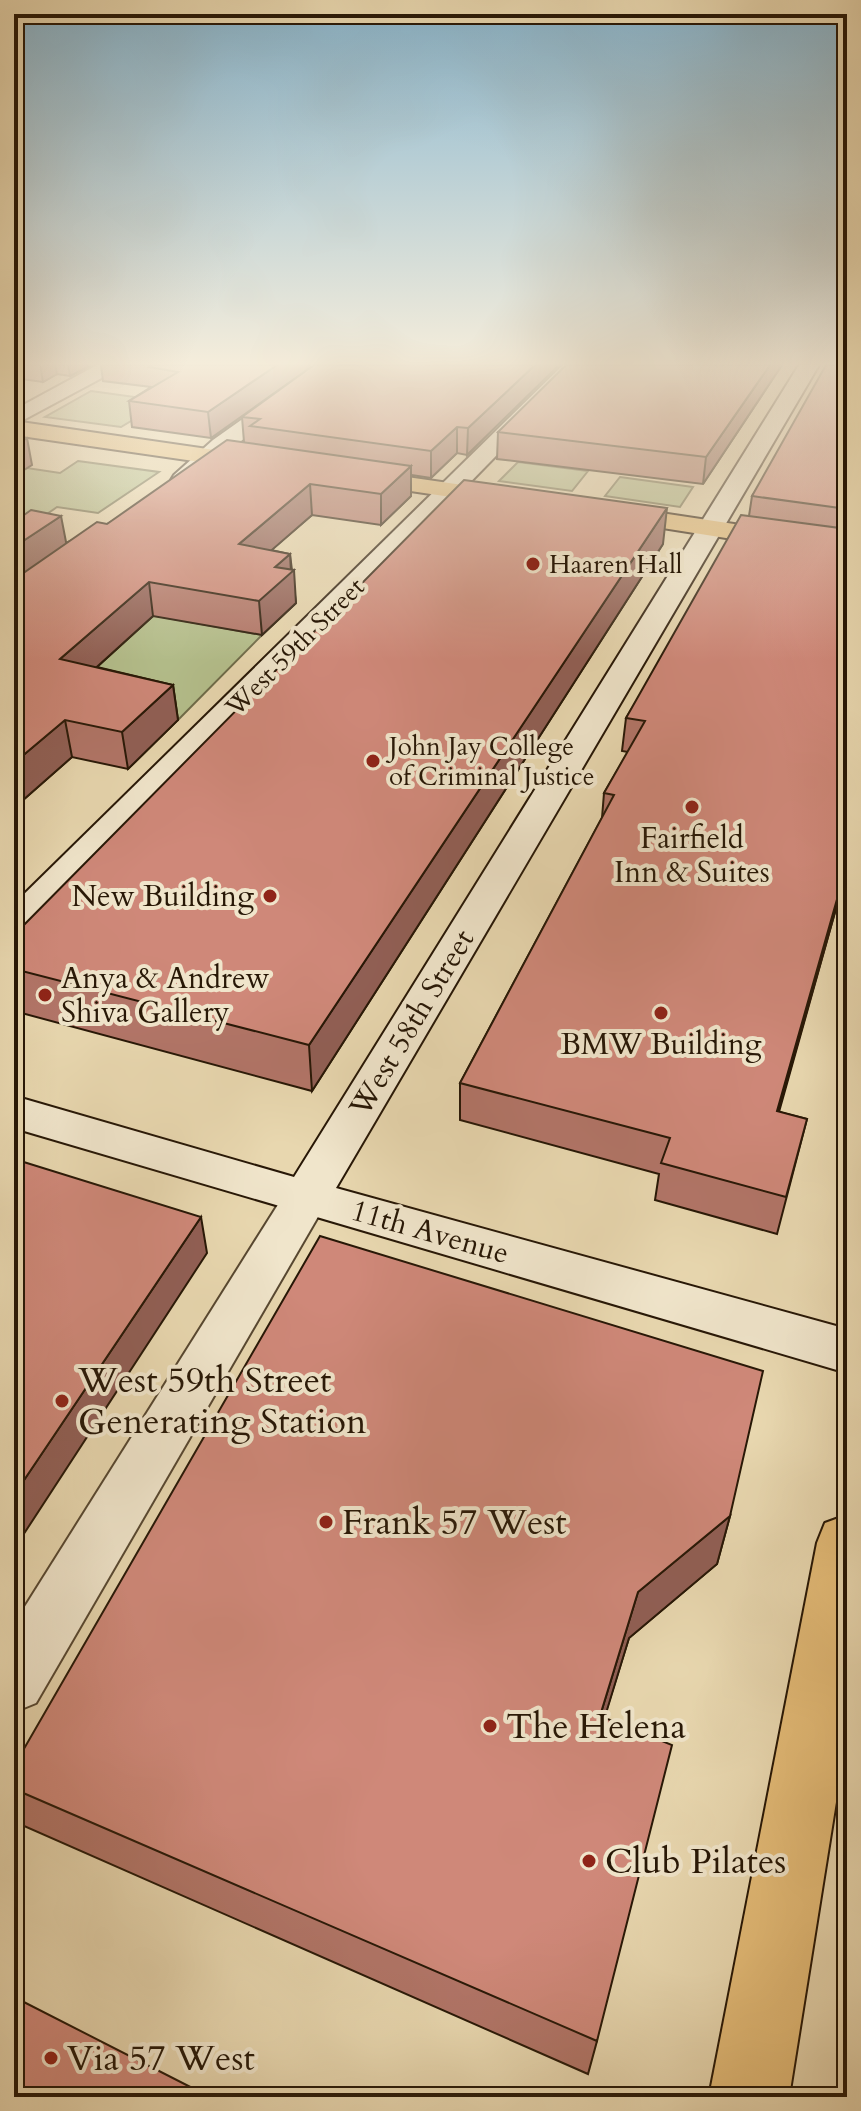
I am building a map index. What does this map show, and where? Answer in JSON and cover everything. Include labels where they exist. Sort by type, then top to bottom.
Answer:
[{"type":"main road","points":[[261,464],[291,468]]},
{"type":"main road","points":[[331,473],[531,502]]},
{"type":"main road","points":[[591,511],[847,549]]},
{"type":"main road","points":[[749,2097],[847,1543]]},
{"type":"street","points":[[167,491],[201,464]]},
{"type":"street","name":"West 59th Street","points":[[14,926],[479,464]]},
{"type":"street","name":"West 58th Street","points":[[14,1681],[749,464]]},
{"type":"street","name":"11th Avenue","points":[[14,1112],[847,1351]]},
{"type":"green space","points":[[74,464],[159,472],[98,513],[57,507],[37,521],[14,544],[14,476],[27,468],[60,473]]},
{"type":"green space","points":[[516,464],[588,471],[572,491],[499,481]]},
{"type":"green space","points":[[620,477],[693,487],[680,507],[605,496]]},
{"type":"green space","points":[[57,598],[262,635],[178,720],[14,629]]},
{"type":"building","points":[[193,464],[411,466],[381,494],[310,484],[239,544],[290,554],[275,567],[294,570],[259,601],[149,582],[60,659],[173,685],[122,732],[65,720],[14,763],[14,577],[97,522],[107,524]]},
{"type":"building","points":[[770,464],[847,464],[847,509],[752,496]]},
{"type":"building","name":"John Jay College of Criminal Justice","points":[[464,480],[667,508],[309,1045],[14,969],[14,935]]},
{"type":"building","points":[[31,510],[61,516],[14,547],[14,514],[24,515]]},
{"type":"building","points":[[741,515],[847,529],[847,864],[777,1111],[807,1119],[786,1197],[661,1163],[670,1138],[460,1083],[614,795],[604,793],[645,721],[626,718]]},
{"type":"building","name":"West 59th Street Generating Station","points":[[14,1159],[201,1217],[14,1495]]},
{"type":"building","points":[[320,1236],[763,1371],[730,1516],[638,1592],[600,1716],[672,1745],[597,2041],[14,1789],[14,1766]]},
{"type":"building","points":[[14,1997],[210,2097],[14,2097]]},
{"type":"place","name":"Haaren Hall","points":[[533,564]]},
{"type":"place","name":"John Jay College of Criminal Justice","points":[[373,761]]},
{"type":"place","name":"Fairfield Inn & Suites","points":[[692,807]]},
{"type":"place","name":"New Building","points":[[270,896]]},
{"type":"place","name":"Anya & Andrew Shiva Gallery","points":[[45,995]]},
{"type":"place","name":"BMW Building","points":[[661,1013]]},
{"type":"place","name":"West 59th Street Generating Station","points":[[62,1401]]},
{"type":"place","name":"Frank 57 West","points":[[326,1522]]},
{"type":"place","name":"The Helena","points":[[490,1726]]},
{"type":"place","name":"Club Pilates","points":[[589,1861]]},
{"type":"place","name":"Via 57 West","points":[[51,2058]]}]
